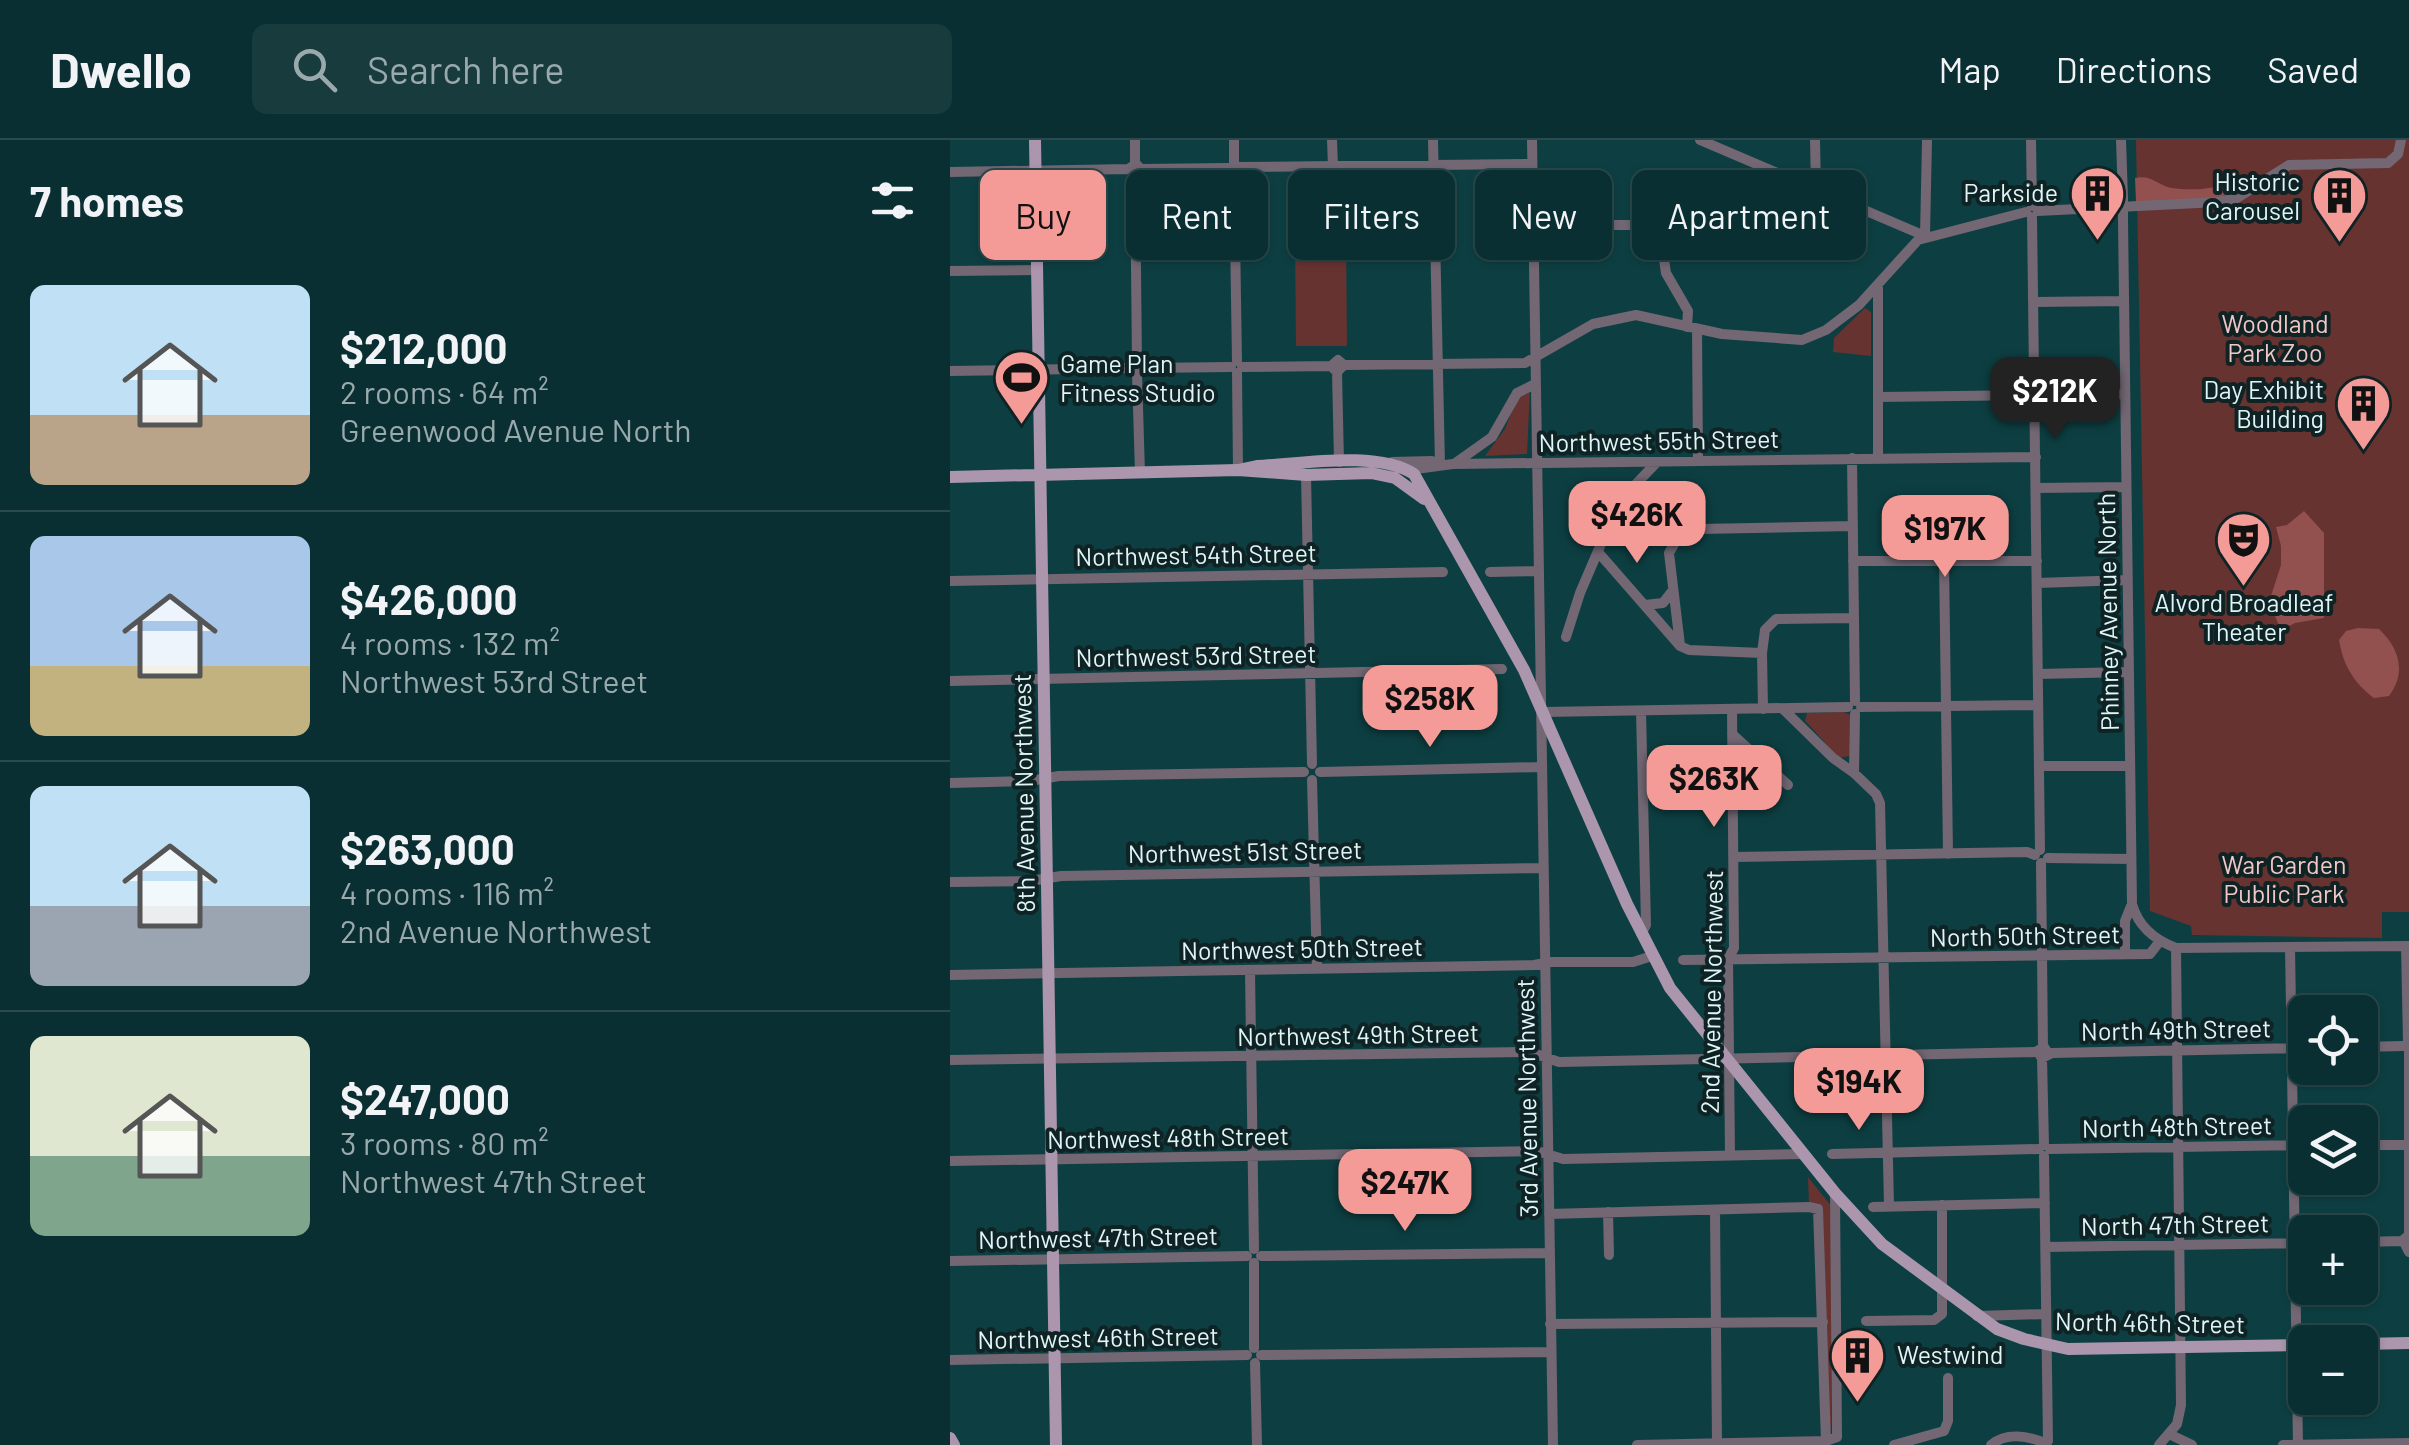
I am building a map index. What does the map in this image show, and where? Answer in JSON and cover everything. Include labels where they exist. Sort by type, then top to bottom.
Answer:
[{"type":"main road","name":"8th Avenue Northwest","points":[[1036,140],[1036,170]]},
{"type":"main road","name":"8th Avenue Northwest","points":[[1038,260],[1056,1445]]},
{"type":"main road","points":[[1238,470],[1340,462],[1380,462],[1408,470]]},
{"type":"main road","points":[[950,477],[1238,470],[1306,476],[1360,474],[1394,478],[1429,504]]},
{"type":"main road","name":"North 46th Street","points":[[1408,470],[1424,489],[1524,670],[1641,934],[1670,988],[1835,1193],[1882,1244],[1996,1329],[2047,1345],[2068,1349],[2288,1345]]},
{"type":"main road","points":[[2378,1344],[2409,1343]]},
{"type":"main road","points":[[950,1438],[954,1445]]},
{"type":"street","points":[[1134,140],[1140,472]]},
{"type":"street","points":[[1234,140],[1238,470]]},
{"type":"street","points":[[1332,140],[1333,166]]},
{"type":"street","points":[[1433,140],[1440,465]]},
{"type":"street","points":[[1700,140],[1772,170]]},
{"type":"street","points":[[1815,140],[1816,170]]},
{"type":"street","points":[[1925,236],[1927,140]]},
{"type":"street","points":[[1992,1444],[2000,1438],[2030,1437],[2047,1444],[2032,140]]},
{"type":"street","name":"Phinney Avenue North","points":[[2122,140],[2132,904],[2125,921],[2125,954]]},
{"type":"street","points":[[950,371],[1526,363],[1594,324],[1614,318],[1655,318],[1692,328],[1802,340],[1826,330],[1860,305],[1908,249],[1925,236],[2032,211],[2190,206],[2237,198],[2289,165],[2388,162],[2398,154],[2401,140]]},
{"type":"street","name":"3rd Avenue Northwest","points":[[1535,141],[1532,164],[1536,463],[1553,1445]]},
{"type":"street","points":[[1036,170],[1532,164]]},
{"type":"street","points":[[950,172],[980,171]]},
{"type":"street","points":[[1866,210],[1925,236]]},
{"type":"street","points":[[1612,225],[1643,225],[1660,232],[1666,273],[1688,311],[1692,328],[1698,461]]},
{"type":"street","points":[[950,272],[1038,270]]},
{"type":"street","points":[[1878,286],[1878,458]]},
{"type":"street","points":[[2034,302],[2124,301]]},
{"type":"street","points":[[1337,368],[1340,462]]},
{"type":"street","points":[[1453,464],[1492,437],[1517,392],[1535,384]]},
{"type":"street","points":[[1878,397],[2124,394]]},
{"type":"street","name":"Northwest 55th Street","points":[[1380,462],[1440,465],[2036,457]]},
{"type":"street","points":[[1852,458],[1854,773]]},
{"type":"street","points":[[1566,637],[1580,593],[1619,502],[1657,462]]},
{"type":"street","name":"Northwest 55th Street","points":[[1360,474],[1380,469],[1434,469],[1440,465]]},
{"type":"street","points":[[1306,476],[1317,968]]},
{"type":"street","points":[[2036,488],[2126,487]]},
{"type":"street","points":[[1680,646],[1670,549],[1686,531],[1852,526]]},
{"type":"street","points":[[1598,552],[1680,646],[1699,652],[1762,654]]},
{"type":"street","points":[[1944,560],[1948,854]]},
{"type":"street","points":[[1853,561],[2037,561]]},
{"type":"street","points":[[1490,572],[1538,571]]},
{"type":"street","name":"Northwest 54th Street","points":[[950,581],[1444,572]]},
{"type":"street","points":[[2037,582],[2127,580]]},
{"type":"street","points":[[1644,606],[1663,602],[1674,589]]},
{"type":"street","points":[[1763,708],[1765,630],[1776,620],[1854,618]]},
{"type":"street","points":[[1524,670],[1540,658]]},
{"type":"street","name":"Northwest 53rd Street","points":[[950,681],[1502,669]]},
{"type":"street","points":[[2038,674],[2129,672]]},
{"type":"street","points":[[1543,709],[2038,705]]},
{"type":"street","name":"2nd Avenue Northwest","points":[[1730,1156],[1728,960],[1734,948],[1732,709]]},
{"type":"street","points":[[1782,709],[1879,799],[1889,1206]]},
{"type":"street","points":[[1641,711],[1646,925],[1641,934]]},
{"type":"street","points":[[1542,751],[1553,733]]},
{"type":"street","points":[[1732,734],[1788,784]]},
{"type":"street","points":[[2040,766],[2130,766]]},
{"type":"street","points":[[950,783],[1542,768]]},
{"type":"street","points":[[1734,857],[2028,852],[2041,857],[2131,859]]},
{"type":"street","name":"Northwest 51st Street","points":[[950,882],[1542,868]]},
{"type":"street","points":[[2132,904],[2140,924],[2160,941],[2176,948],[2408,946],[2407,1244],[2378,1243]]},
{"type":"street","name":"North 50th Street","points":[[1884,957],[2150,954],[2160,941]]},
{"type":"street","points":[[2159,1445],[2170,1434],[2180,1412],[2176,948]]},
{"type":"street","points":[[2290,948],[2291,995]]},
{"type":"street","name":"Northwest 50th Street","points":[[950,976],[1544,965],[1634,962],[1652,956]]},
{"type":"street","points":[[1683,960],[1884,957]]},
{"type":"street","points":[[1250,971],[1257,1445]]},
{"type":"street","points":[[2378,1046],[2408,1047]]},
{"type":"street","name":"North 49th Street","points":[[1885,1056],[2288,1048]]},
{"type":"street","name":"Northwest 49th Street","points":[[950,1060],[1530,1052],[1560,1062],[1885,1056]]},
{"type":"street","points":[[2378,1145],[2409,1144]]},
{"type":"street","name":"North 48th Street","points":[[1888,1153],[2288,1145]]},
{"type":"street","name":"Northwest 48th Street","points":[[950,1160],[1538,1151],[1563,1159],[1804,1154]]},
{"type":"street","points":[[1832,1154],[1888,1153]]},
{"type":"street","points":[[1637,1445],[1778,1444],[1838,1437],[1835,1193]]},
{"type":"street","name":"North 47th Street","points":[[1873,1207],[2044,1203]]},
{"type":"street","points":[[1866,1321],[1938,1318],[1944,1307],[1942,1205]]},
{"type":"street","points":[[1549,1214],[1818,1209],[1826,1441]]},
{"type":"street","points":[[1715,1211],[1717,1444]]},
{"type":"street","points":[[1608,1212],[1609,1255]]},
{"type":"street","name":"North 47th Street","points":[[2046,1247],[2288,1243]]},
{"type":"street","name":"Northwest 47th Street","points":[[950,1261],[1549,1252]]},
{"type":"street","name":"North 46th Street","points":[[1976,1316],[2046,1314]]},
{"type":"street","points":[[1550,1324],[1822,1322]]},
{"type":"street","name":"Northwest 46th Street","points":[[950,1360],[1550,1352]]},
{"type":"street","points":[[1894,1445],[1940,1434],[1948,1421],[1948,1378]]},
{"type":"street","points":[[2298,1444],[2299,1415]]},
{"type":"street","points":[[2170,1434],[2192,1445]]},
{"type":"street","points":[[2284,1445],[2409,1443]]},
{"type":"green space","name":"Woodland Park Zoo","points":[[2136,140],[2409,140],[2409,912],[2382,912],[2382,938],[2192,935],[2191,926],[2150,911]]},
{"type":"green space","points":[[1295,260],[1346,260],[1347,346],[1296,346]]},
{"type":"green space","points":[[1865,308],[1871,312],[1871,356],[1833,352],[1834,338]]},
{"type":"green space","points":[[1530,390],[1527,454],[1485,456],[1505,429],[1518,395]]},
{"type":"green space","points":[[1807,713],[1850,715],[1850,756],[1837,758],[1805,721]]},
{"type":"green space","points":[[1808,1177],[1832,1207],[1831,1428],[1826,1424],[1823,1214],[1821,1208],[1809,1204]]},
{"type":"shaded area","points":[[2240,174],[2253,181],[2216,199],[2136,202],[2135,178],[2172,188],[2199,189],[2227,183]]},
{"type":"shaded area","points":[[2304,511],[2324,533],[2324,618],[2281,630],[2269,602],[2281,565],[2276,527],[2287,525]]},
{"type":"shaded area","points":[[2379,629],[2396,652],[2398,678],[2389,696],[2374,698],[2355,680],[2343,658],[2339,640],[2346,631]]},
{"type":"place","name":"Parkside","points":[[2097,242]]},
{"type":"place","name":"Historic Carousel","points":[[2339,245]]},
{"type":"place","name":"Game Plan Fitness Studio","points":[[1021,427]]},
{"type":"place","name":"Day Exhibit Building","points":[[2363,453]]},
{"type":"place","name":"Alvord Broadleaf Theater","points":[[2244,588]]},
{"type":"place","name":"Westwind","points":[[1858,1404]]},
{"type":"park label","name":"War Garden Public Park","points":[[2284,880]]}]
